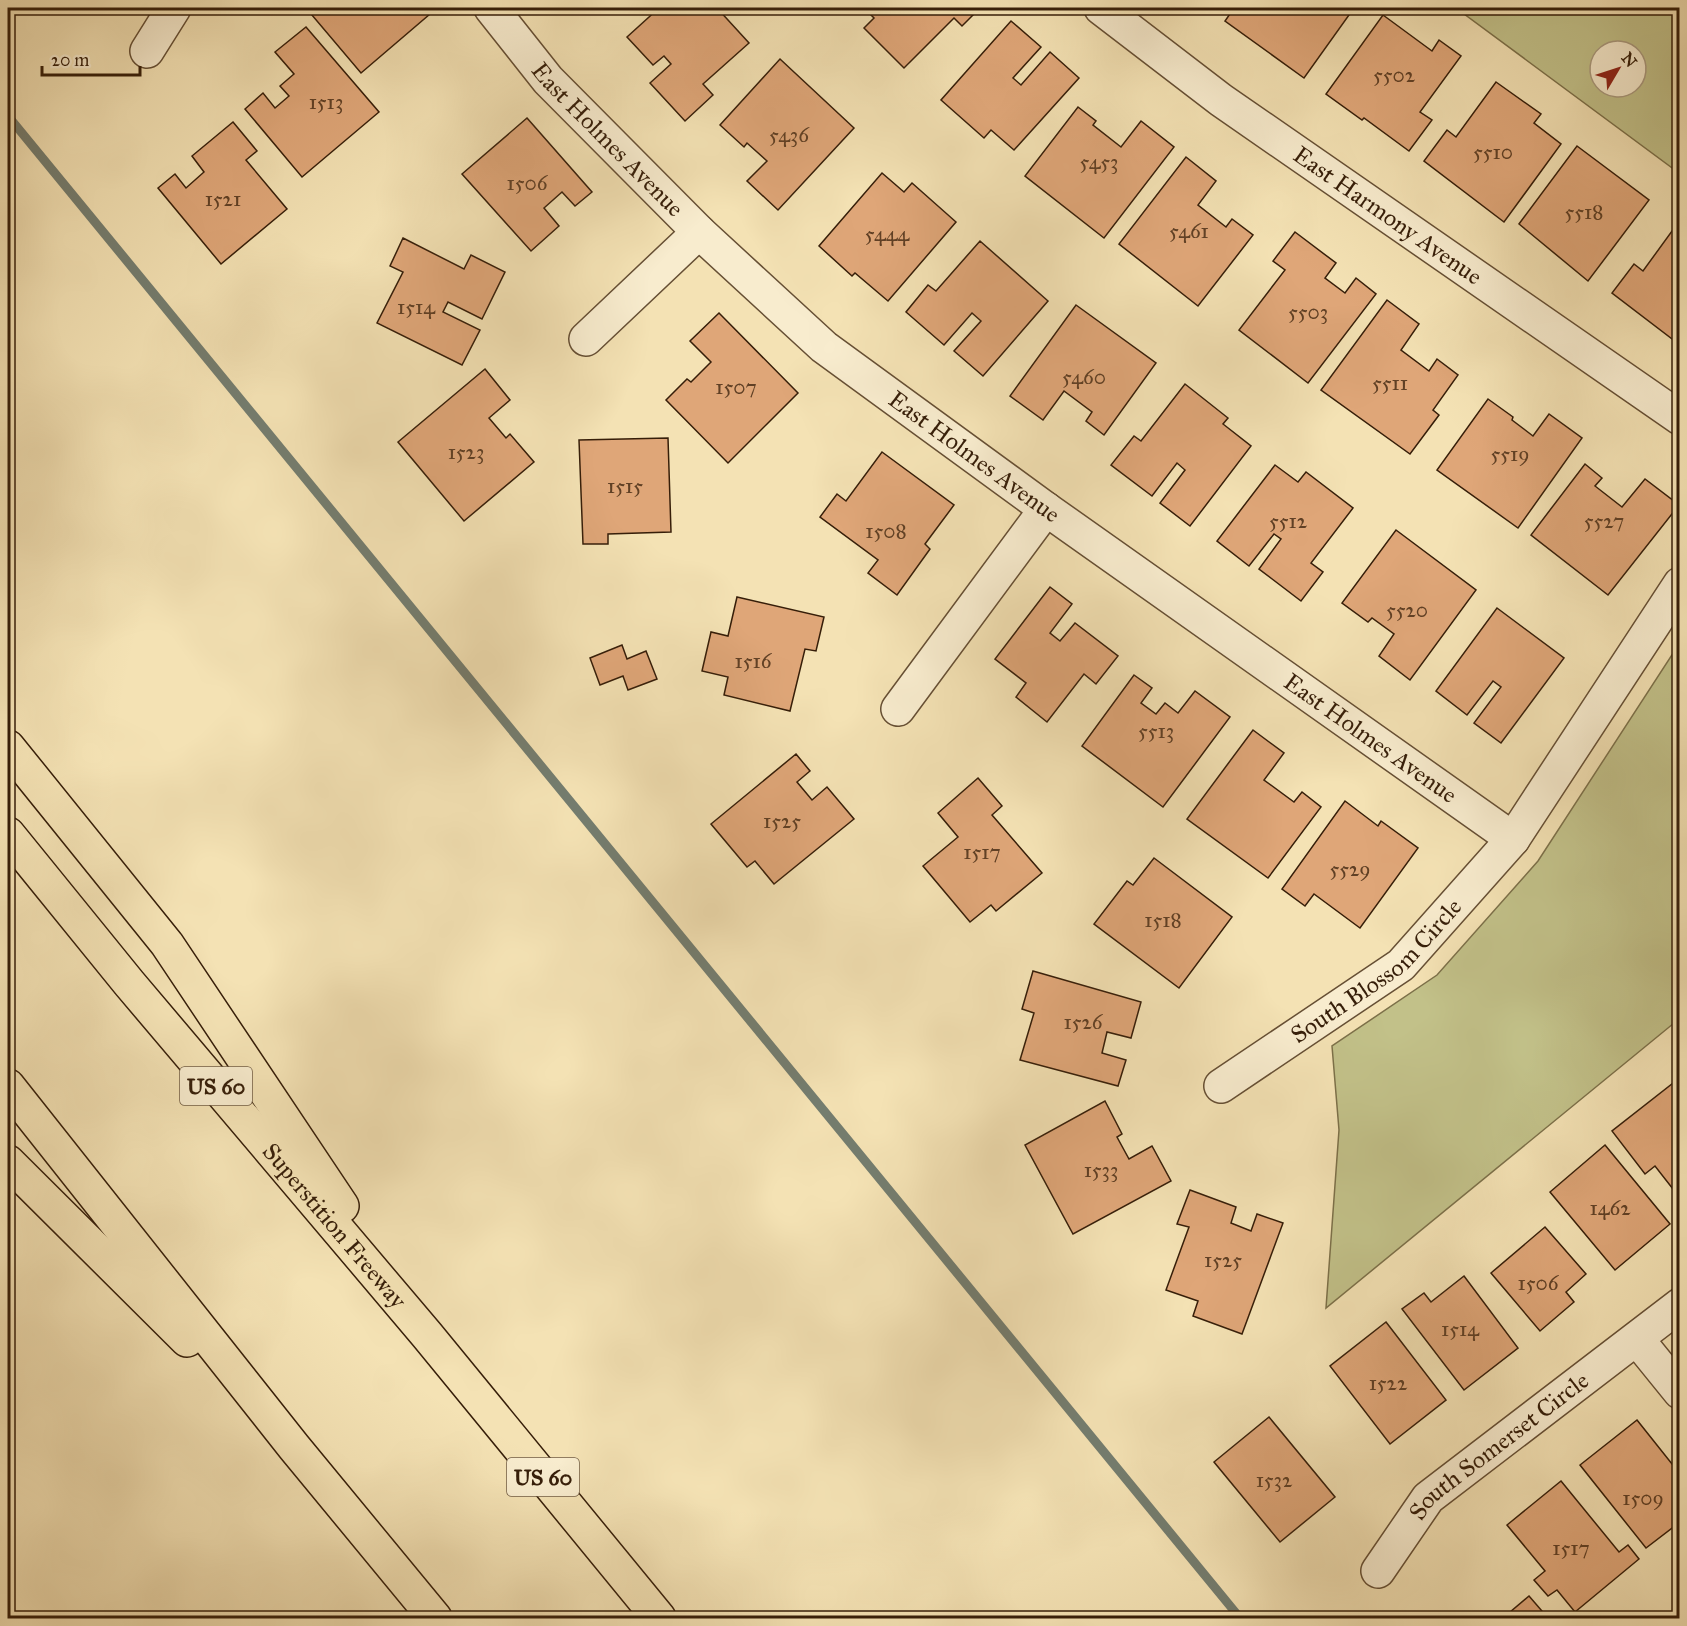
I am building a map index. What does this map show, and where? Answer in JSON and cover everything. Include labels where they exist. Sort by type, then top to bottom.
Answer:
[{"type":"highway","points":[[8,747],[167,944],[427,1335]]},
{"type":"highway","name":"Superstition Freeway","points":[[8,834],[137,993],[427,1335],[659,1618]]},
{"type":"highway","points":[[8,1086],[294,1447],[435,1618]]},
{"type":"highway","points":[[8,1162],[294,1447]]},
{"type":"street","points":[[147,51],[174,8]]},
{"type":"street","name":"East Holmes Avenue","points":[[491,8],[548,80],[699,232],[824,347],[1046,510],[1513,839]]},
{"type":"street","name":"East Harmony Avenue","points":[[1101,8],[1221,100],[1680,418]]},
{"type":"street","points":[[586,339],[699,232]]},
{"type":"street","points":[[897,709],[1046,510]]},
{"type":"street","name":"South Blossom Circle","points":[[1221,1086],[1401,965],[1513,839],[1680,584]]},
{"type":"street","name":"South Somerset Circle","points":[[1378,1571],[1428,1498],[1680,1305]]},
{"type":"street","points":[[1637,1339],[1680,1392]]},
{"type":"shaded area","points":[[1456,8],[1679,8],[1679,173]]},
{"type":"shaded area","points":[[1679,644],[1679,1019],[1326,1308],[1339,1130],[1332,1046],[1437,975],[1538,861]]},
{"type":"building","points":[[306,8],[437,8],[361,73]]},
{"type":"building","points":[[659,8],[717,8],[749,43],[703,84],[713,95],[685,121],[650,83],[671,64],[664,56],[653,65],[627,37]]},
{"type":"building","points":[[864,8],[980,8],[962,26],[954,18],[904,68],[864,28],[874,18]]},
{"type":"building","points":[[1234,8],[1354,8],[1304,78],[1225,21]]},
{"type":"building","points":[[1383,15],[1432,51],[1439,40],[1461,56],[1420,112],[1432,120],[1409,151],[1326,94]]},
{"type":"building","points":[[1011,21],[1041,47],[1013,78],[1021,85],[1050,52],[1079,78],[1014,150],[991,130],[984,138],[941,100]]},
{"type":"building","points":[[306,27],[379,112],[302,177],[245,109],[263,93],[275,108],[289,96],[280,86],[294,74],[275,52]]},
{"type":"building","points":[[780,59],[854,128],[778,210],[747,181],[767,161],[747,143],[744,147],[720,125]]},
{"type":"building","points":[[1496,82],[1541,114],[1534,123],[1561,144],[1504,222],[1424,161],[1447,130],[1456,137]]},
{"type":"building","points":[[1078,107],[1096,121],[1093,125],[1121,147],[1141,121],[1174,147],[1104,238],[1025,176]]},
{"type":"building","points":[[527,118],[592,192],[575,206],[562,192],[544,208],[559,226],[531,251],[462,174]]},
{"type":"building","points":[[233,122],[257,151],[246,160],[287,209],[221,264],[158,188],[175,174],[186,188],[204,172],[192,156]]},
{"type":"building","points":[[1577,146],[1649,200],[1588,281],[1519,224]]},
{"type":"building","points":[[1186,157],[1216,181],[1198,205],[1226,227],[1232,219],[1253,235],[1198,306],[1119,244]]},
{"type":"building","points":[[882,173],[904,192],[912,183],[956,222],[888,301],[855,273],[852,276],[819,246]]},
{"type":"building","points":[[1680,220],[1680,345],[1612,293],[1634,264],[1643,271]]},
{"type":"building","points":[[1295,232],[1336,263],[1325,278],[1345,293],[1356,278],[1376,294],[1308,383],[1239,330],[1285,270],[1273,261]]},
{"type":"building","points":[[403,238],[464,269],[471,255],[505,272],[482,319],[448,302],[443,312],[480,330],[462,365],[377,323],[403,272],[390,266]]},
{"type":"building","points":[[980,241],[1048,301],[983,376],[954,351],[981,321],[972,313],[944,345],[906,312],[928,285],[936,291]]},
{"type":"building","points":[[1387,300],[1419,324],[1401,350],[1429,371],[1437,359],[1458,375],[1433,410],[1439,415],[1410,454],[1321,390]]},
{"type":"building","points":[[1076,305],[1156,363],[1104,435],[1086,421],[1092,412],[1064,391],[1043,420],[1010,396]]},
{"type":"building","points":[[719,313],[798,393],[728,463],[666,400],[687,379],[691,382],[711,362],[690,341]]},
{"type":"building","points":[[485,369],[510,400],[489,418],[506,438],[510,434],[534,462],[464,521],[398,442]]},
{"type":"building","points":[[1185,384],[1228,418],[1223,424],[1251,446],[1190,526],[1160,503],[1185,470],[1177,463],[1152,496],[1111,465],[1134,436],[1141,441]]},
{"type":"building","points":[[1488,399],[1513,417],[1512,420],[1533,436],[1549,414],[1582,438],[1518,528],[1437,470]]},
{"type":"building","points":[[668,438],[671,532],[608,534],[608,544],[583,544],[579,440]]},
{"type":"building","points":[[882,452],[954,505],[925,544],[930,549],[897,595],[868,573],[878,560],[820,517],[837,494],[846,501]]},
{"type":"building","points":[[1585,464],[1602,478],[1595,486],[1622,507],[1645,479],[1679,505],[1608,595],[1531,535]]},
{"type":"building","points":[[1275,465],[1298,482],[1306,472],[1353,508],[1311,563],[1323,572],[1301,601],[1259,569],[1281,539],[1274,534],[1249,566],[1217,541]]},
{"type":"building","points":[[1396,530],[1476,590],[1410,680],[1379,656],[1394,634],[1372,618],[1368,622],[1342,603]]},
{"type":"building","points":[[1050,587],[1072,604],[1050,633],[1060,641],[1075,623],[1118,656],[1096,684],[1084,674],[1047,722],[1016,697],[1026,683],[995,659]]},
{"type":"building","points":[[737,597],[824,617],[816,651],[805,649],[790,711],[724,695],[728,677],[702,671],[711,632],[728,636]]},
{"type":"building","points":[[1497,608],[1564,658],[1501,743],[1474,723],[1501,687],[1493,681],[1467,715],[1436,691]]},
{"type":"building","points":[[622,645],[627,659],[646,651],[657,679],[628,690],[623,676],[600,685],[590,658]]},
{"type":"building","points":[[1134,675],[1152,688],[1141,703],[1156,714],[1165,703],[1178,713],[1195,691],[1230,717],[1163,807],[1082,746]]},
{"type":"building","points":[[1253,730],[1284,753],[1264,780],[1294,802],[1302,792],[1321,807],[1268,878],[1187,819]]},
{"type":"building","points":[[796,754],[810,771],[797,782],[812,800],[827,787],[854,819],[774,884],[755,861],[747,867],[711,824]]},
{"type":"building","points":[[978,778],[1002,806],[992,815],[1042,873],[996,911],[991,905],[970,922],[923,866],[958,837],[938,813]]},
{"type":"building","points":[[1345,801],[1378,826],[1381,821],[1418,848],[1360,928],[1314,894],[1305,906],[1282,889]]},
{"type":"building","points":[[1154,858],[1232,917],[1179,988],[1094,924],[1127,881],[1133,885]]},
{"type":"building","points":[[1033,971],[1141,1002],[1131,1038],[1107,1032],[1102,1053],[1126,1060],[1118,1086],[1020,1060],[1034,1013],[1022,1009]]},
{"type":"building","points":[[1677,1080],[1680,1083],[1680,1198],[1655,1166],[1645,1174],[1612,1131]]},
{"type":"building","points":[[1105,1101],[1122,1134],[1117,1137],[1129,1159],[1152,1146],[1171,1181],[1073,1234],[1025,1145]]},
{"type":"building","points":[[1605,1145],[1670,1224],[1615,1270],[1550,1192]]},
{"type":"building","points":[[1190,1190],[1236,1207],[1231,1223],[1251,1231],[1257,1214],[1283,1223],[1242,1334],[1193,1316],[1198,1301],[1166,1290],[1189,1227],[1177,1224]]},
{"type":"building","points":[[1545,1227],[1586,1274],[1566,1292],[1574,1302],[1540,1331],[1491,1273]]},
{"type":"building","points":[[1464,1276],[1518,1348],[1464,1390],[1402,1309],[1424,1293],[1431,1302]]},
{"type":"building","points":[[1386,1322],[1446,1400],[1390,1444],[1330,1366]]},
{"type":"building","points":[[1269,1417],[1335,1497],[1280,1542],[1214,1462]]},
{"type":"building","points":[[1637,1420],[1680,1474],[1680,1522],[1646,1548],[1580,1465]]},
{"type":"building","points":[[1561,1481],[1619,1552],[1628,1545],[1639,1559],[1575,1612],[1557,1590],[1548,1596],[1534,1580],[1545,1571],[1507,1525]]},
{"type":"building","points":[[1529,1596],[1548,1618],[1503,1618]]},
{"type":"waterway","points":[[8,116],[1240,1618]]}]
